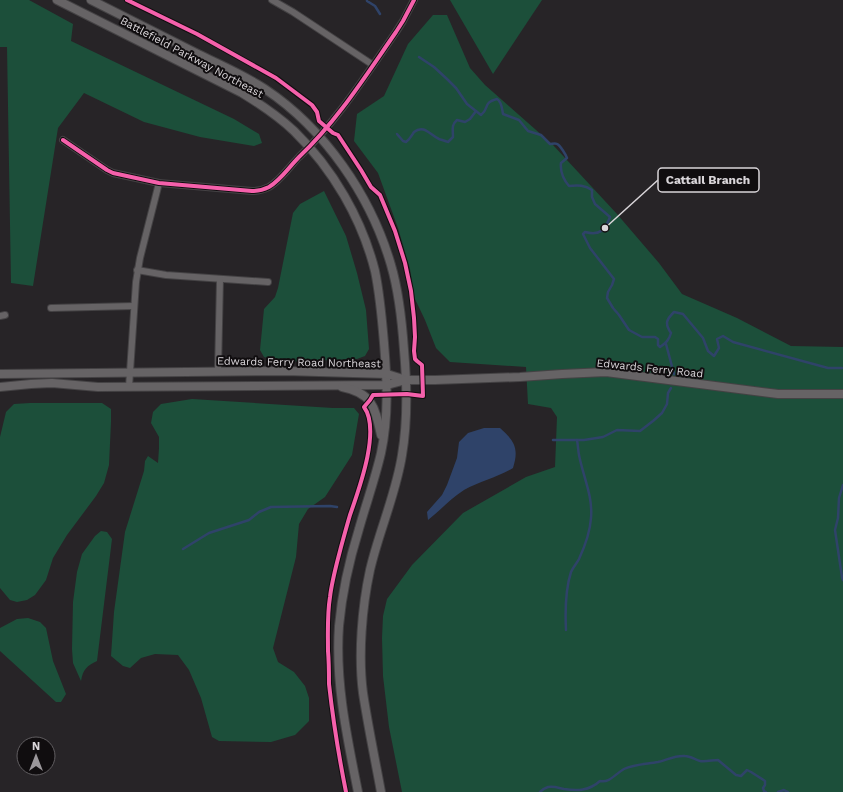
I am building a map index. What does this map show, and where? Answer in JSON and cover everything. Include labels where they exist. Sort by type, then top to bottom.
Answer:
[{"type":"main road","name":"Battlefield Parkway Northeast","points":[[57,0],[242,93],[258,102],[278,117],[294,131],[322,163],[348,202],[367,245],[375,271],[382,312],[387,374],[387,406],[383,444],[347,572],[339,626],[341,694],[347,737],[358,792]]},
{"type":"main road","name":"Battlefield Parkway Northeast","points":[[91,0],[233,71],[266,90],[320,137],[337,157],[361,194],[379,232],[391,265],[399,302],[403,333],[406,380],[405,429],[402,454],[395,489],[375,549],[370,571],[365,598],[362,632],[361,671],[363,692],[381,792]]},
{"type":"main road","name":"Edwards Ferry Road Northeast","points":[[0,374],[285,371],[387,374],[406,380]]},
{"type":"main road","name":"Edwards Ferry Road","points":[[406,380],[520,377],[606,372],[778,394],[843,394]]},
{"type":"main road","name":"Edwards Ferry Road Northeast","points":[[0,387],[52,383],[98,387],[387,385],[406,380]]},
{"type":"main road","points":[[325,385],[348,389],[370,400],[376,411],[383,444]]},
{"type":"street","points":[[272,0],[293,12],[373,65]]},
{"type":"street","points":[[63,140],[113,173],[159,183],[252,192],[268,188],[310,148],[343,108],[403,21],[414,0]]},
{"type":"street","points":[[129,387],[134,306],[138,270],[159,183]]},
{"type":"street","points":[[138,270],[166,275],[268,282]]},
{"type":"street","points":[[218,371],[220,279]]},
{"type":"street","points":[[51,308],[134,306]]},
{"type":"green space","points":[[0,0],[29,0],[73,24],[71,41],[234,119],[259,134],[262,143],[254,146],[200,137],[144,122],[84,93],[58,128],[33,286],[11,283],[7,47],[0,47]]},
{"type":"green space","points":[[450,0],[542,0],[493,74]]},
{"type":"green space","points":[[433,15],[447,15],[470,68],[485,85],[553,145],[617,214],[659,263],[682,294],[737,318],[791,346],[843,347],[843,792],[402,792],[389,727],[383,676],[383,616],[387,599],[412,565],[463,513],[526,477],[555,467],[557,417],[551,408],[528,404],[526,367],[450,362],[436,348],[415,299],[410,269],[398,228],[378,173],[354,141],[357,114],[384,96],[408,44]]},
{"type":"green space","points":[[324,191],[346,236],[357,273],[366,310],[369,349],[365,356],[357,359],[282,362],[264,357],[260,350],[264,309],[275,297],[278,288],[293,213],[300,204]]},
{"type":"green space","points":[[192,399],[354,408],[359,414],[352,455],[325,497],[308,509],[299,524],[296,557],[273,648],[278,662],[294,672],[305,686],[309,698],[309,721],[295,735],[271,742],[219,741],[212,737],[201,698],[189,670],[178,655],[155,654],[141,658],[130,668],[123,666],[111,656],[114,612],[125,532],[144,471],[145,461],[148,456],[158,463],[159,437],[151,423],[153,412],[161,404]]},
{"type":"green space","points":[[102,403],[111,409],[109,465],[104,483],[67,535],[53,558],[46,580],[35,595],[27,600],[17,602],[10,600],[0,588],[0,437],[6,412],[14,404]]},
{"type":"green space","points":[[101,531],[107,532],[112,539],[97,661],[86,668],[81,681],[73,663],[72,649],[73,602],[77,572],[82,554],[95,536]]},
{"type":"green space","points":[[28,618],[40,622],[46,628],[53,661],[66,694],[61,702],[56,702],[0,651],[0,628],[17,619]]},
{"type":"water","points":[[484,428],[500,428],[512,441],[516,456],[513,468],[464,490],[428,520],[427,512],[442,495],[447,485],[457,458],[459,442],[468,433]]},
{"type":"waterway","points":[[367,0],[375,6],[380,14]]},
{"type":"waterway","points":[[419,57],[434,67],[447,79],[456,88],[467,104],[481,115],[489,102],[497,99],[501,104],[503,114],[519,120],[528,131],[541,135],[550,144],[557,144],[561,148],[567,158],[561,163],[561,170],[567,184],[569,186],[587,187],[592,190],[592,197],[595,204],[610,217],[604,229],[601,231],[595,233],[585,232],[583,234],[590,248],[614,279],[607,298],[629,330],[642,337],[655,337],[658,339],[658,345],[660,347],[667,341],[671,333],[667,321],[674,312],[683,314],[703,338],[708,351],[714,356],[719,348],[717,339],[723,336],[733,342],[828,368],[842,368]]},
{"type":"waterway","points":[[397,134],[403,141],[406,142],[414,132],[421,129],[439,139],[448,142],[453,137],[455,122],[457,120],[465,122],[470,119],[476,111]]},
{"type":"waterway","points":[[666,344],[674,374]]},
{"type":"waterway","points":[[553,440],[584,440],[603,437],[617,430],[640,431],[662,413],[667,404],[668,393],[671,388]]},
{"type":"waterway","points":[[566,630],[566,601],[569,579],[585,544],[590,529],[591,518],[591,502],[577,440]]},
{"type":"waterway","points":[[843,485],[839,498],[838,518],[835,530],[843,580]]},
{"type":"waterway","points":[[183,549],[209,533],[249,520],[259,512],[271,507],[337,507]]},
{"type":"waterway","points":[[540,792],[548,787],[583,790],[592,787],[600,781],[607,781],[628,767],[658,762],[681,756],[702,761],[718,760],[736,775],[741,776],[747,770],[765,781],[763,788],[766,792]]},
{"type":"waterway","points":[[778,792],[784,790],[788,792]]},
{"type":"cycle path","points":[[127,0],[197,34],[276,78],[312,105],[317,112],[319,121],[333,133],[338,135],[371,187],[380,195],[395,231],[405,263],[411,291],[414,318],[415,359],[422,365],[423,396],[407,394],[373,395],[364,407],[369,417],[370,430],[367,460],[341,547],[333,578],[329,604],[329,684],[336,738],[346,792]]},
{"type":"cycle path","points":[[63,140],[113,173],[159,183],[252,191],[265,189],[281,177],[339,113],[396,32],[414,0]]},
{"type":"place","name":"Cattail Branch","points":[[605,228]]}]
